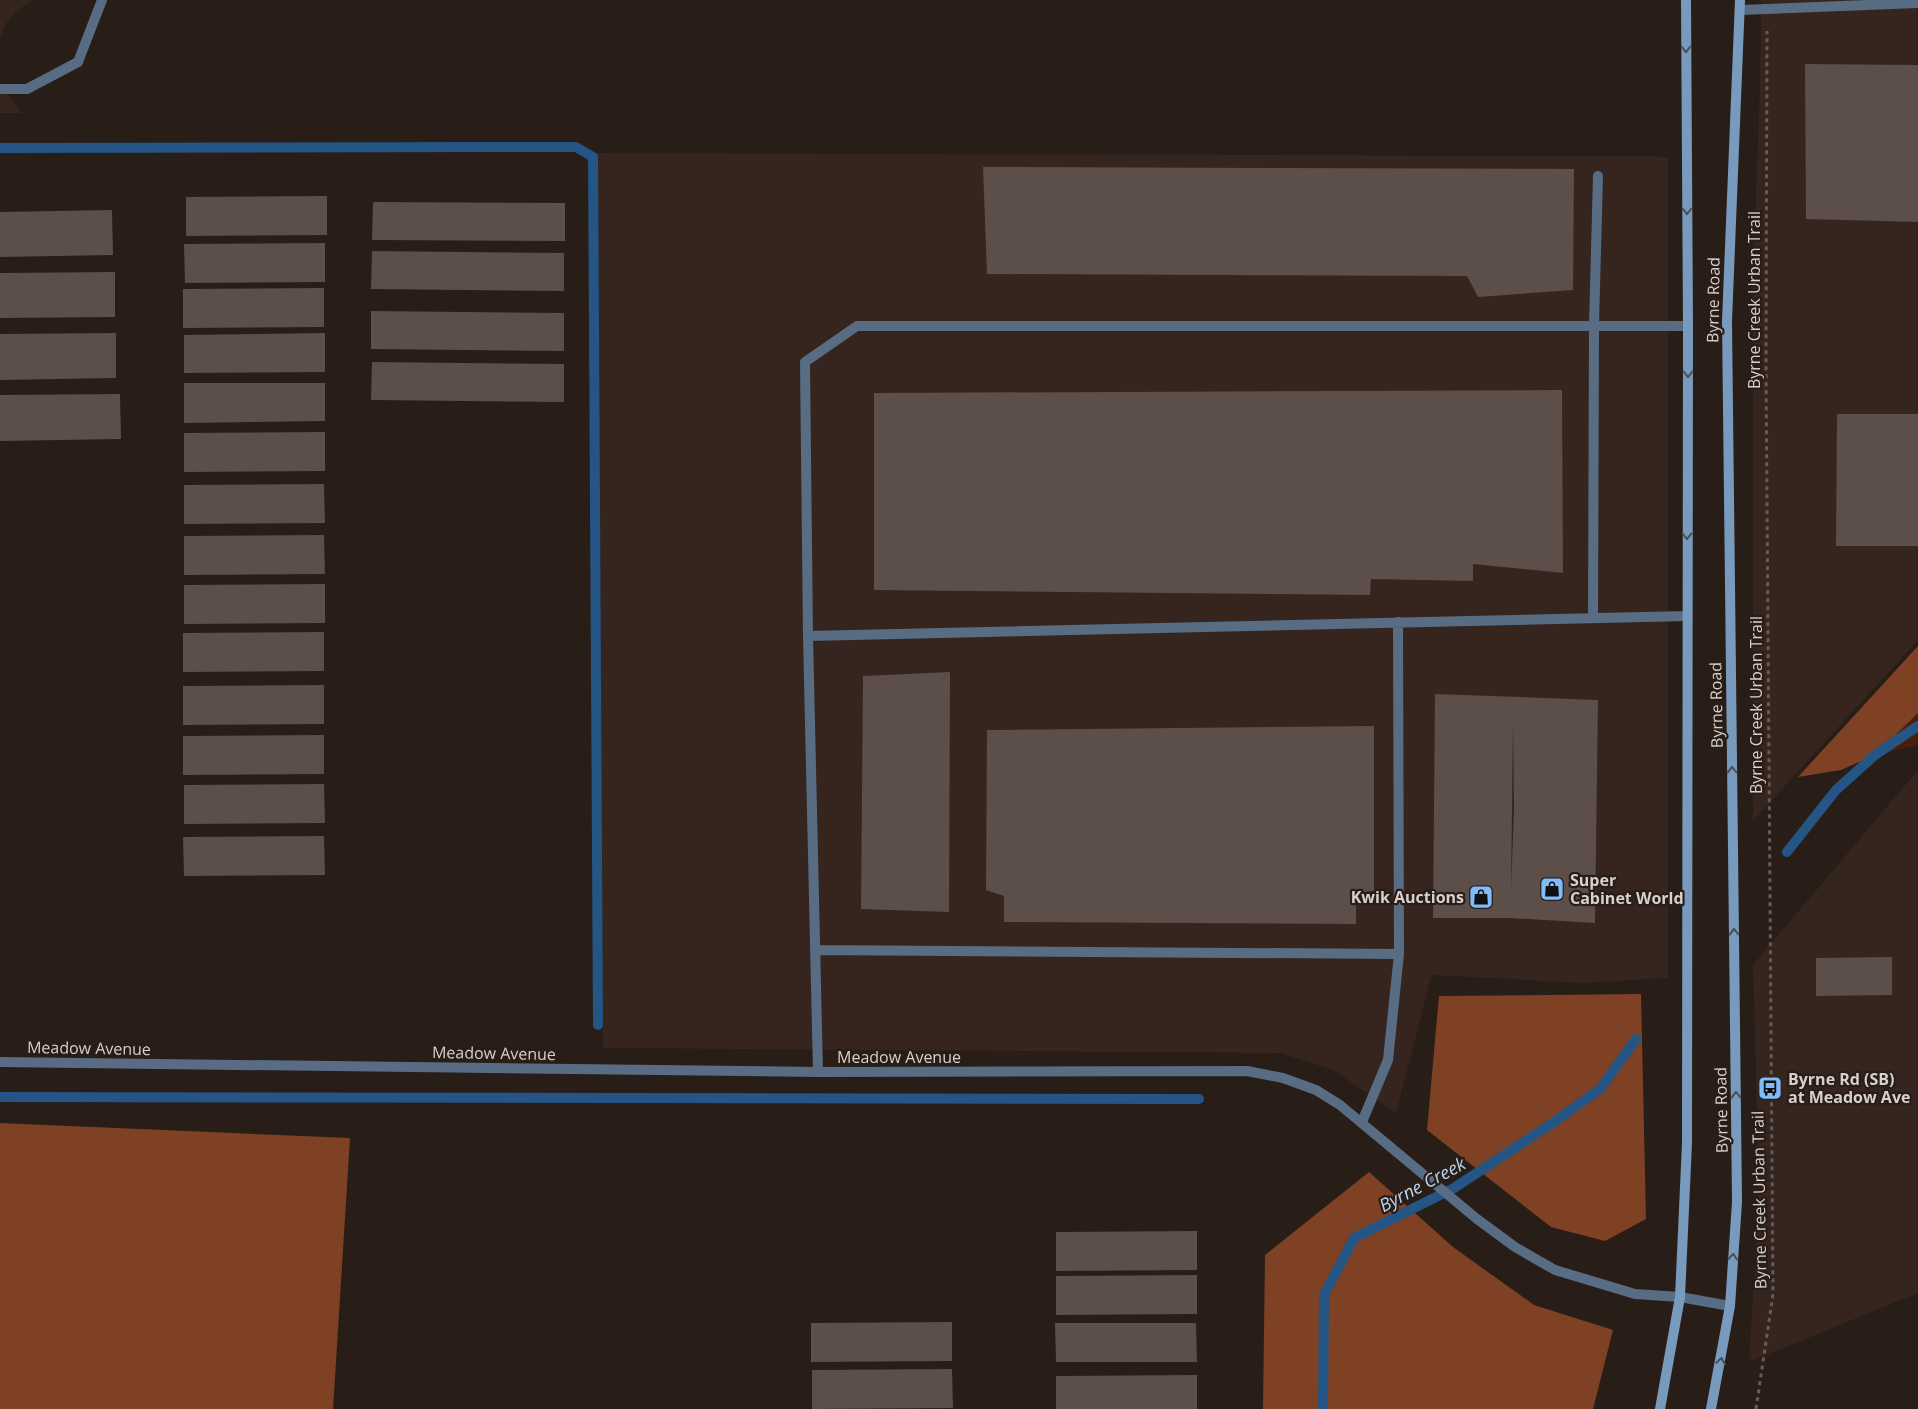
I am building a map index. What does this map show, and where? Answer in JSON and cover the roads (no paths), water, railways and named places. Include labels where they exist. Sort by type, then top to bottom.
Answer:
[{"type":"main road","name":"Byrne Road","points":[[1660,1409],[1680,1297],[1687,1143],[1688,326],[1686,0]]},
{"type":"main road","name":"Byrne Road","points":[[1712,1409],[1730,1306],[1737,1202],[1727,321],[1740,5]]},
{"type":"street","points":[[0,89],[27,89],[78,62],[102,0]]},
{"type":"street","points":[[1740,5],[1767,8],[1918,3]]},
{"type":"street","points":[[1593,618],[1594,325],[1598,176]]},
{"type":"street","points":[[818,1072],[808,636],[805,362],[857,326],[1688,326]]},
{"type":"street","points":[[808,636],[1687,616]]},
{"type":"street","points":[[1362,1122],[1388,1060],[1399,954],[1398,622]]},
{"type":"street","points":[[815,950],[1399,954]]},
{"type":"street","name":"Meadow Avenue","points":[[0,1062],[818,1072],[1247,1071],[1283,1078],[1316,1090],[1340,1105],[1402,1154],[1477,1219],[1515,1247],[1556,1270],[1635,1294],[1680,1297],[1730,1306]]},
{"type":"waterway","points":[[0,148],[576,147],[593,157],[598,1025]]},
{"type":"waterway","name":"Byrne Creek","points":[[1787,852],[1836,790],[1875,755],[1918,726]]},
{"type":"waterway","name":"Byrne Creek","points":[[1323,1409],[1324,1295],[1354,1238],[1454,1188],[1551,1124],[1600,1089],[1636,1039]]},
{"type":"waterway","points":[[0,1097],[1199,1099]]},
{"type":"place","name":"Super Cabinet World","points":[[1552,889]]},
{"type":"place","name":"Kwik Auctions","points":[[1481,897]]},
{"type":"place","name":"Byrne Rd (SB) at Meadow Ave","points":[[1770,1088]]}]
